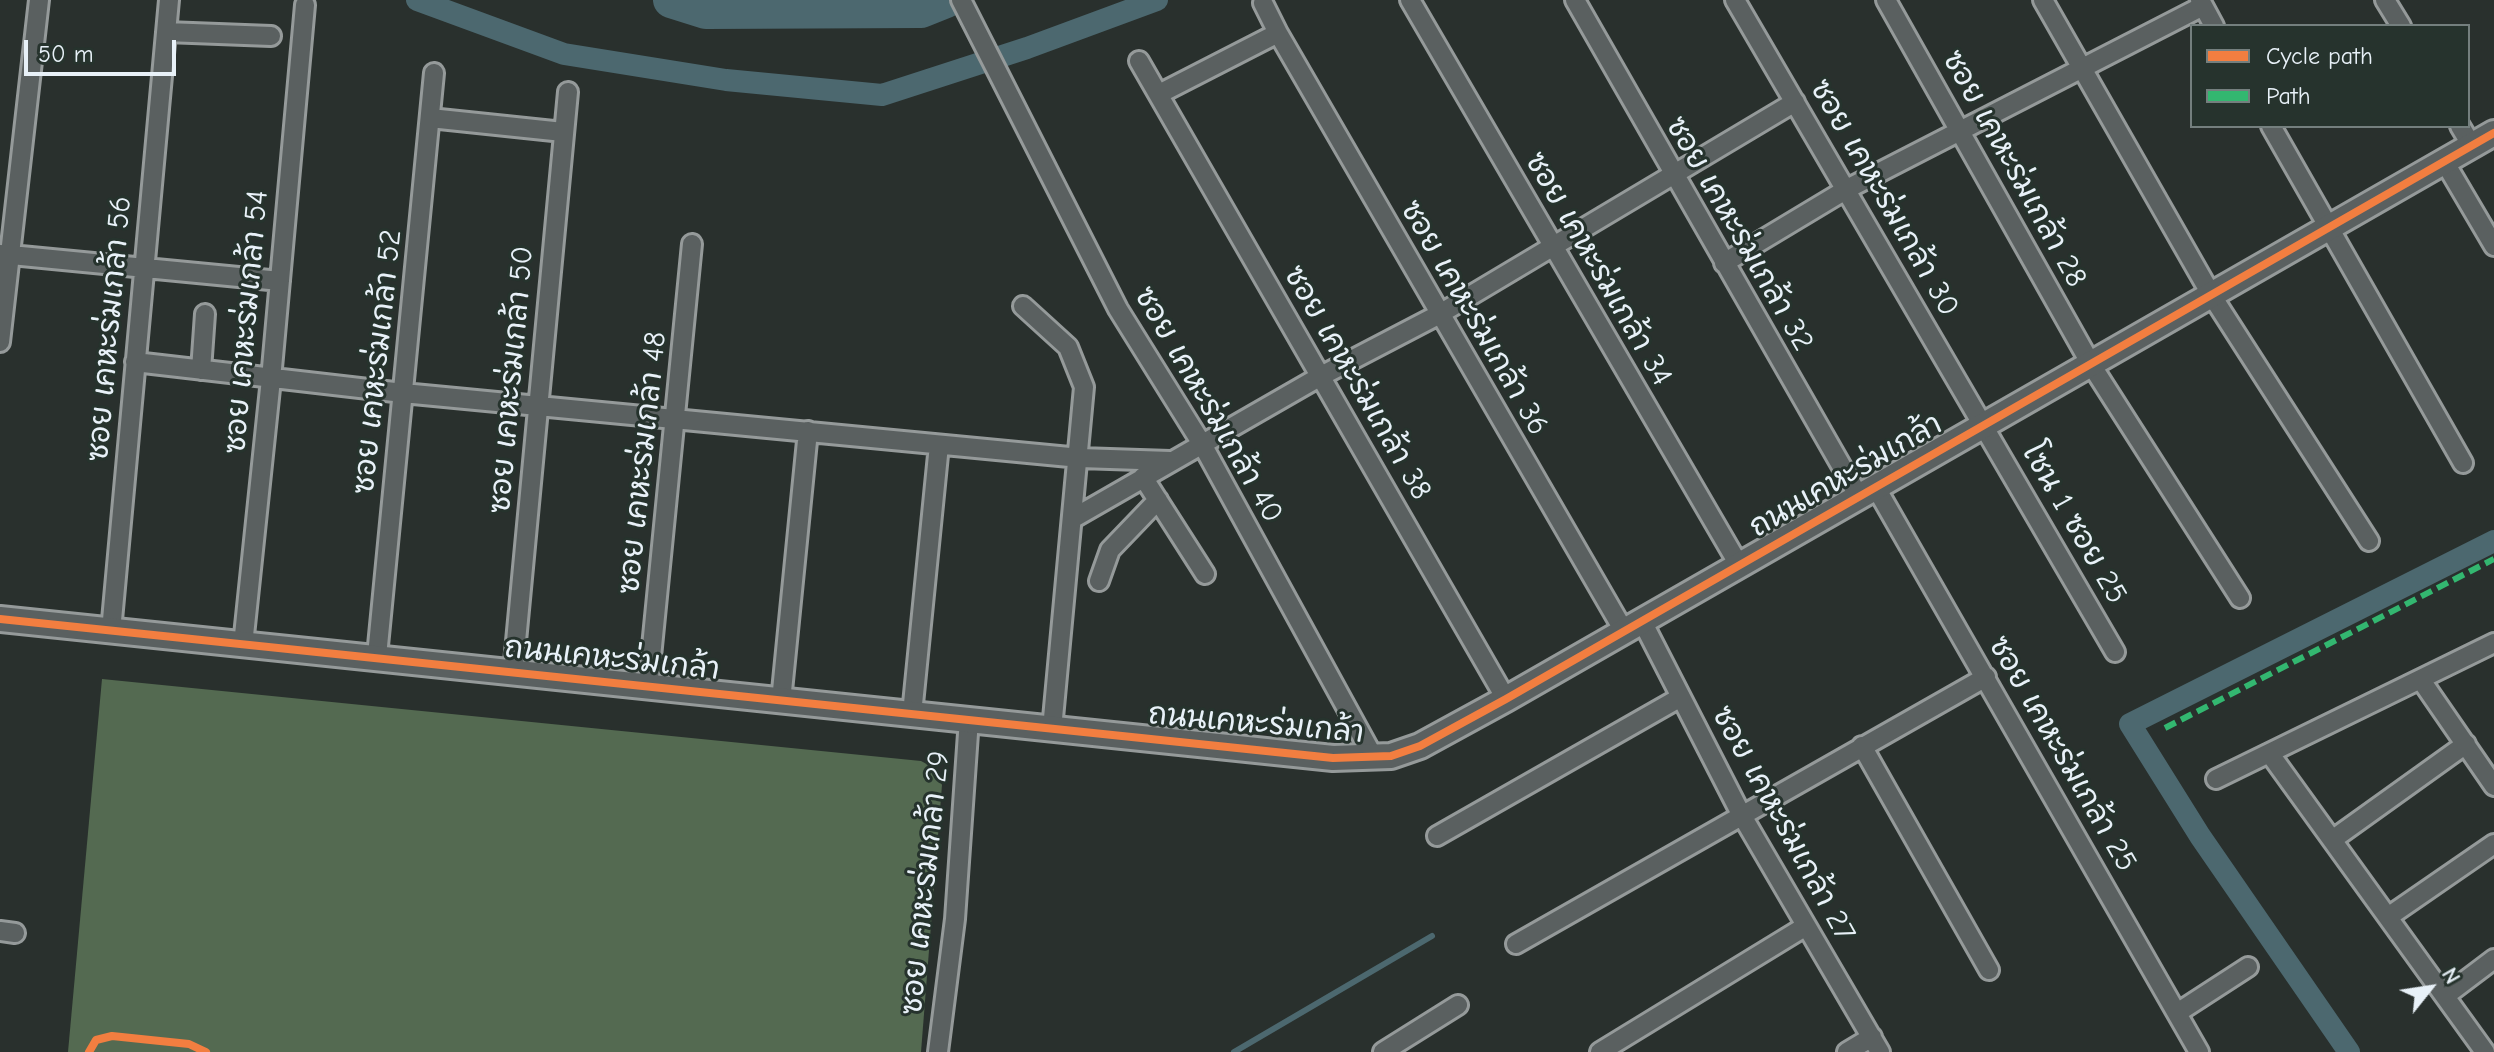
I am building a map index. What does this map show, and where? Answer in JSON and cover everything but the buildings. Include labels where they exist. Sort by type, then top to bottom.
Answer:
[{"type":"street","points":[[0,342],[4,254],[39,0]]},
{"type":"street","name":"ซอย เคหะร่มเกล้า 56","points":[[111,631],[169,0]]},
{"type":"street","name":"ซอย เคหะร่มเกล้า 40","points":[[961,0],[997,78],[1118,309],[1202,444],[1374,758]]},
{"type":"street","name":"ซอย เคหะร่มเกล้า 32","points":[[1575,0],[1724,263],[1866,490]]},
{"type":"street","name":"ซอย เคหะร่มเกล้า 30","points":[[1735,0],[1984,425]]},
{"type":"street","name":"ซอย เคหะร่มเกล้า 28","points":[[1886,0],[2092,366],[2240,598]]},
{"type":"street","points":[[2043,0],[2212,296],[2369,541]]},
{"type":"street","points":[[2385,0],[2400,24]]},
{"type":"street","name":"ซอย เคหะร่มเกล้า 34","points":[[1414,2],[1553,248],[1739,565]]},
{"type":"street","name":"ซอย เคหะร่มเกล้า 36","points":[[1263,3],[1438,315],[1633,626]]},
{"type":"street","points":[[1724,263],[1847,189],[2083,69],[2201,3],[2213,24]]},
{"type":"street","name":"ซอย เคหะร่มเกล้า 54","points":[[243,645],[305,5]]},
{"type":"street","points":[[166,32],[271,36]]},
{"type":"street","points":[[1159,94],[1278,33]]},
{"type":"street","name":"ซอย เคหะร่มเกล้า 38","points":[[1139,61],[1506,699]]},
{"type":"street","name":"ซอย เคหะร่มเกล้า 52","points":[[377,656],[434,73]]},
{"type":"street","name":"ซอย เคหะร่มเกล้า 50","points":[[513,673],[568,92]]},
{"type":"street","points":[[1072,519],[1321,376],[1438,315],[1795,102]]},
{"type":"street","points":[[430,118],[563,132]]},
{"type":"street","points":[[2272,128],[2463,463]]},
{"type":"street","name":"ถนนเคหะร่มเกล้า","points":[[0,619],[1333,758],[1374,758],[1420,746],[1506,699],[1866,490],[2092,366],[2444,161],[2466,136],[2494,133]]},
{"type":"street","points":[[2444,161],[2494,246]]},
{"type":"street","name":"ซอย เคหะร่มเกล้า 48","points":[[648,687],[692,244]]},
{"type":"street","points":[[4,254],[280,281]]},
{"type":"street","points":[[1023,306],[1068,347],[1084,387],[1080,458],[1052,729]]},
{"type":"street","points":[[201,370],[205,314]]},
{"type":"street","points":[[135,362],[403,393],[939,445],[1080,458],[1170,461]]},
{"type":"street","name":"โซน 1 ซอย 25","points":[[1984,425],[2115,652]]},
{"type":"street","points":[[781,701],[808,431]]},
{"type":"street","points":[[912,714],[939,445]]},
{"type":"street","points":[[1143,477],[1205,574]]},
{"type":"street","name":"ซอย เคหะร่มเกล้า 25","points":[[1866,490],[1986,677],[2199,1052]]},
{"type":"street","points":[[1099,581],[1110,550],[1158,500]]},
{"type":"street","name":"ซอย เคหะร่มเกล้า 27","points":[[1633,626],[1681,697],[1741,814],[1876,1045]]},
{"type":"street","points":[[2216,779],[2494,643]]},
{"type":"street","points":[[1516,944],[1986,677]]},
{"type":"street","points":[[2421,680],[2494,786]]},
{"type":"street","points":[[1437,836],[1681,697]]},
{"type":"street","name":"ซอย เคหะร่มเกล้า 29","points":[[938,1052],[955,919],[969,719]]},
{"type":"street","points":[[2332,840],[2466,744]]},
{"type":"street","points":[[1862,746],[1989,970]]},
{"type":"street","points":[[2270,754],[2485,1052]]},
{"type":"street","points":[[2388,917],[2494,844]]},
{"type":"street","points":[[1600,1052],[1806,926]]},
{"type":"street","points":[[2445,996],[2494,959]]},
{"type":"street","points":[[2177,1013],[2248,967]]},
{"type":"street","points":[[1383,1052],[1458,1005]]},
{"type":"street","points":[[1847,1052],[1876,1045]]},
{"type":"green space","points":[[102,679],[921,761],[934,768],[942,785],[921,1052],[68,1052]]},
{"type":"waterway","points":[[417,0],[564,54],[726,80],[882,95],[1027,48],[1157,0]]},
{"type":"waterway","points":[[671,0],[706,11],[921,10],[946,0]]},
{"type":"waterway","points":[[2349,1052],[2200,836],[2130,724],[2494,541]]},
{"type":"waterway","points":[[1234,1052],[1432,936]]},
{"type":"marked path","points":[[2165,728],[2494,559]]},
{"type":"cycle path","points":[[0,619],[1333,758],[1391,756],[1420,746],[1506,699],[2494,133]]},
{"type":"cycle path","points":[[89,1052],[96,1040],[112,1036],[189,1044],[206,1052]]}]
